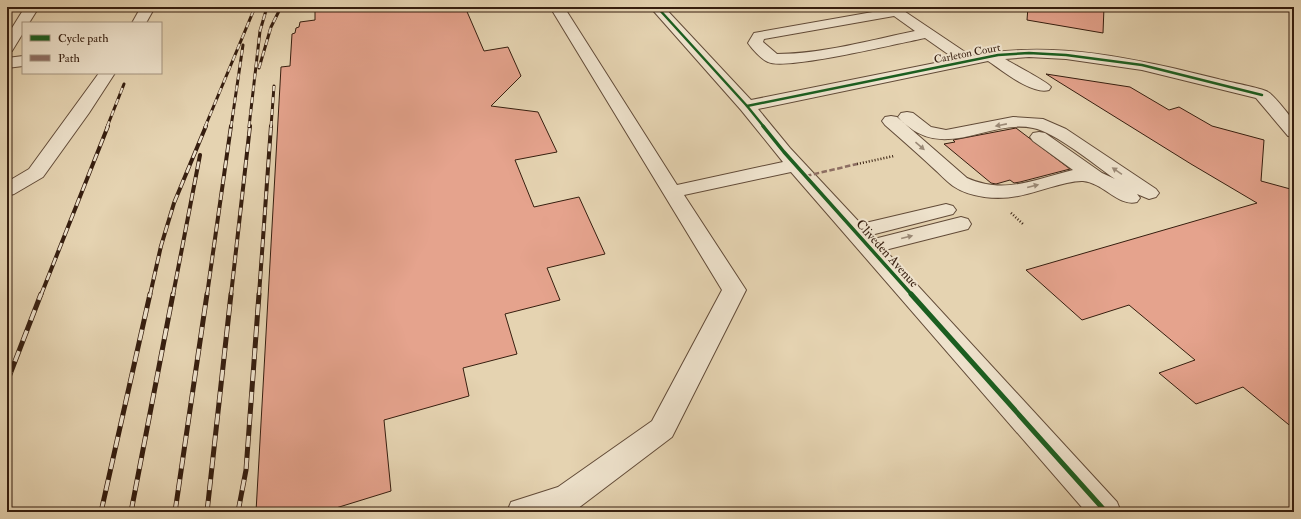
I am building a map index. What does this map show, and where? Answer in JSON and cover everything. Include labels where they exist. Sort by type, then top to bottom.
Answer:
[{"type":"street","points":[[23,22],[32,7]]},
{"type":"street","points":[[140,22],[148,7]]},
{"type":"street","points":[[522,512],[566,499],[662,429],[734,290],[558,7]]},
{"type":"street","name":"Cliveden Avenue","points":[[657,7],[747,106],[796,165],[862,240],[1106,512]]},
{"type":"street","points":[[928,33],[814,56],[786,59],[773,59],[755,43],[759,36],[893,9],[928,33],[968,61]]},
{"type":"street","points":[[7,48],[22,23]]},
{"type":"street","name":"Carleton Court","points":[[747,106],[990,56],[1029,53],[1066,55],[1142,65],[1262,95],[1294,132]]},
{"type":"street","points":[[990,56],[1028,80],[1043,87]]},
{"type":"street","points":[[7,63],[22,61]]},
{"type":"street","points":[[7,190],[36,173],[83,109],[106,74]]},
{"type":"street","points":[[1094,176],[1076,175],[1001,193],[986,192],[971,188],[960,182],[899,119],[925,131],[946,135],[954,135],[1013,122],[1025,122],[1044,126],[1060,133],[1149,193]]},
{"type":"street","points":[[1039,137],[1094,176],[1110,183],[1130,198]]},
{"type":"street","points":[[672,192],[796,165]]},
{"type":"street","points":[[862,240],[954,217]]},
{"type":"building","points":[[315,7],[465,7],[484,51],[508,47],[521,76],[491,106],[538,112],[557,152],[515,160],[534,207],[579,197],[605,254],[547,268],[560,300],[505,314],[517,354],[463,368],[469,396],[384,420],[391,491],[323,512],[256,512],[281,67],[290,66],[292,34],[295,33],[296,28],[299,27],[300,22],[315,20]]},
{"type":"building","points":[[1028,7],[1104,7],[1103,33],[1027,20]]},
{"type":"building","points":[[1046,74],[1130,87],[1169,110],[1179,107],[1212,126],[1264,140],[1261,181],[1294,190],[1294,429],[1243,387],[1196,404],[1159,373],[1195,360],[1129,305],[1082,320],[1026,270],[1257,203]]},
{"type":"building","points":[[1016,128],[1070,169],[1020,182],[1014,183],[1010,180],[996,184],[991,183],[944,144],[955,142],[953,140]]},
{"type":"railway","points":[[205,127],[255,7]]},
{"type":"railway","points":[[249,127],[260,31],[267,7]]},
{"type":"railway","points":[[259,68],[271,27],[281,7]]},
{"type":"railway","points":[[231,127],[243,45]]},
{"type":"railway","points":[[107,127],[124,84]]},
{"type":"railway","points":[[271,127],[274,86]]},
{"type":"railway","points":[[41,295],[108,126]]},
{"type":"railway","points":[[150,295],[161,246],[174,203],[206,126]]},
{"type":"railway","points":[[207,295],[231,126]]},
{"type":"railway","points":[[231,295],[250,126]]},
{"type":"railway","points":[[259,295],[271,126]]},
{"type":"railway","points":[[173,295],[200,155]]},
{"type":"railway","points":[[7,382],[41,294]]},
{"type":"railway","points":[[101,512],[150,294]]},
{"type":"railway","points":[[131,512],[173,294]]},
{"type":"railway","points":[[175,512],[207,294]]},
{"type":"railway","points":[[207,512],[231,294]]},
{"type":"railway","points":[[238,512],[246,470],[259,294]]},
{"type":"marked path","points":[[806,176],[857,164]]},
{"type":"cycle path","points":[[657,7],[747,106],[784,152],[1106,512]]},
{"type":"cycle path","points":[[747,106],[998,55],[1029,53],[1066,55],[1142,65],[1262,95]]}]
